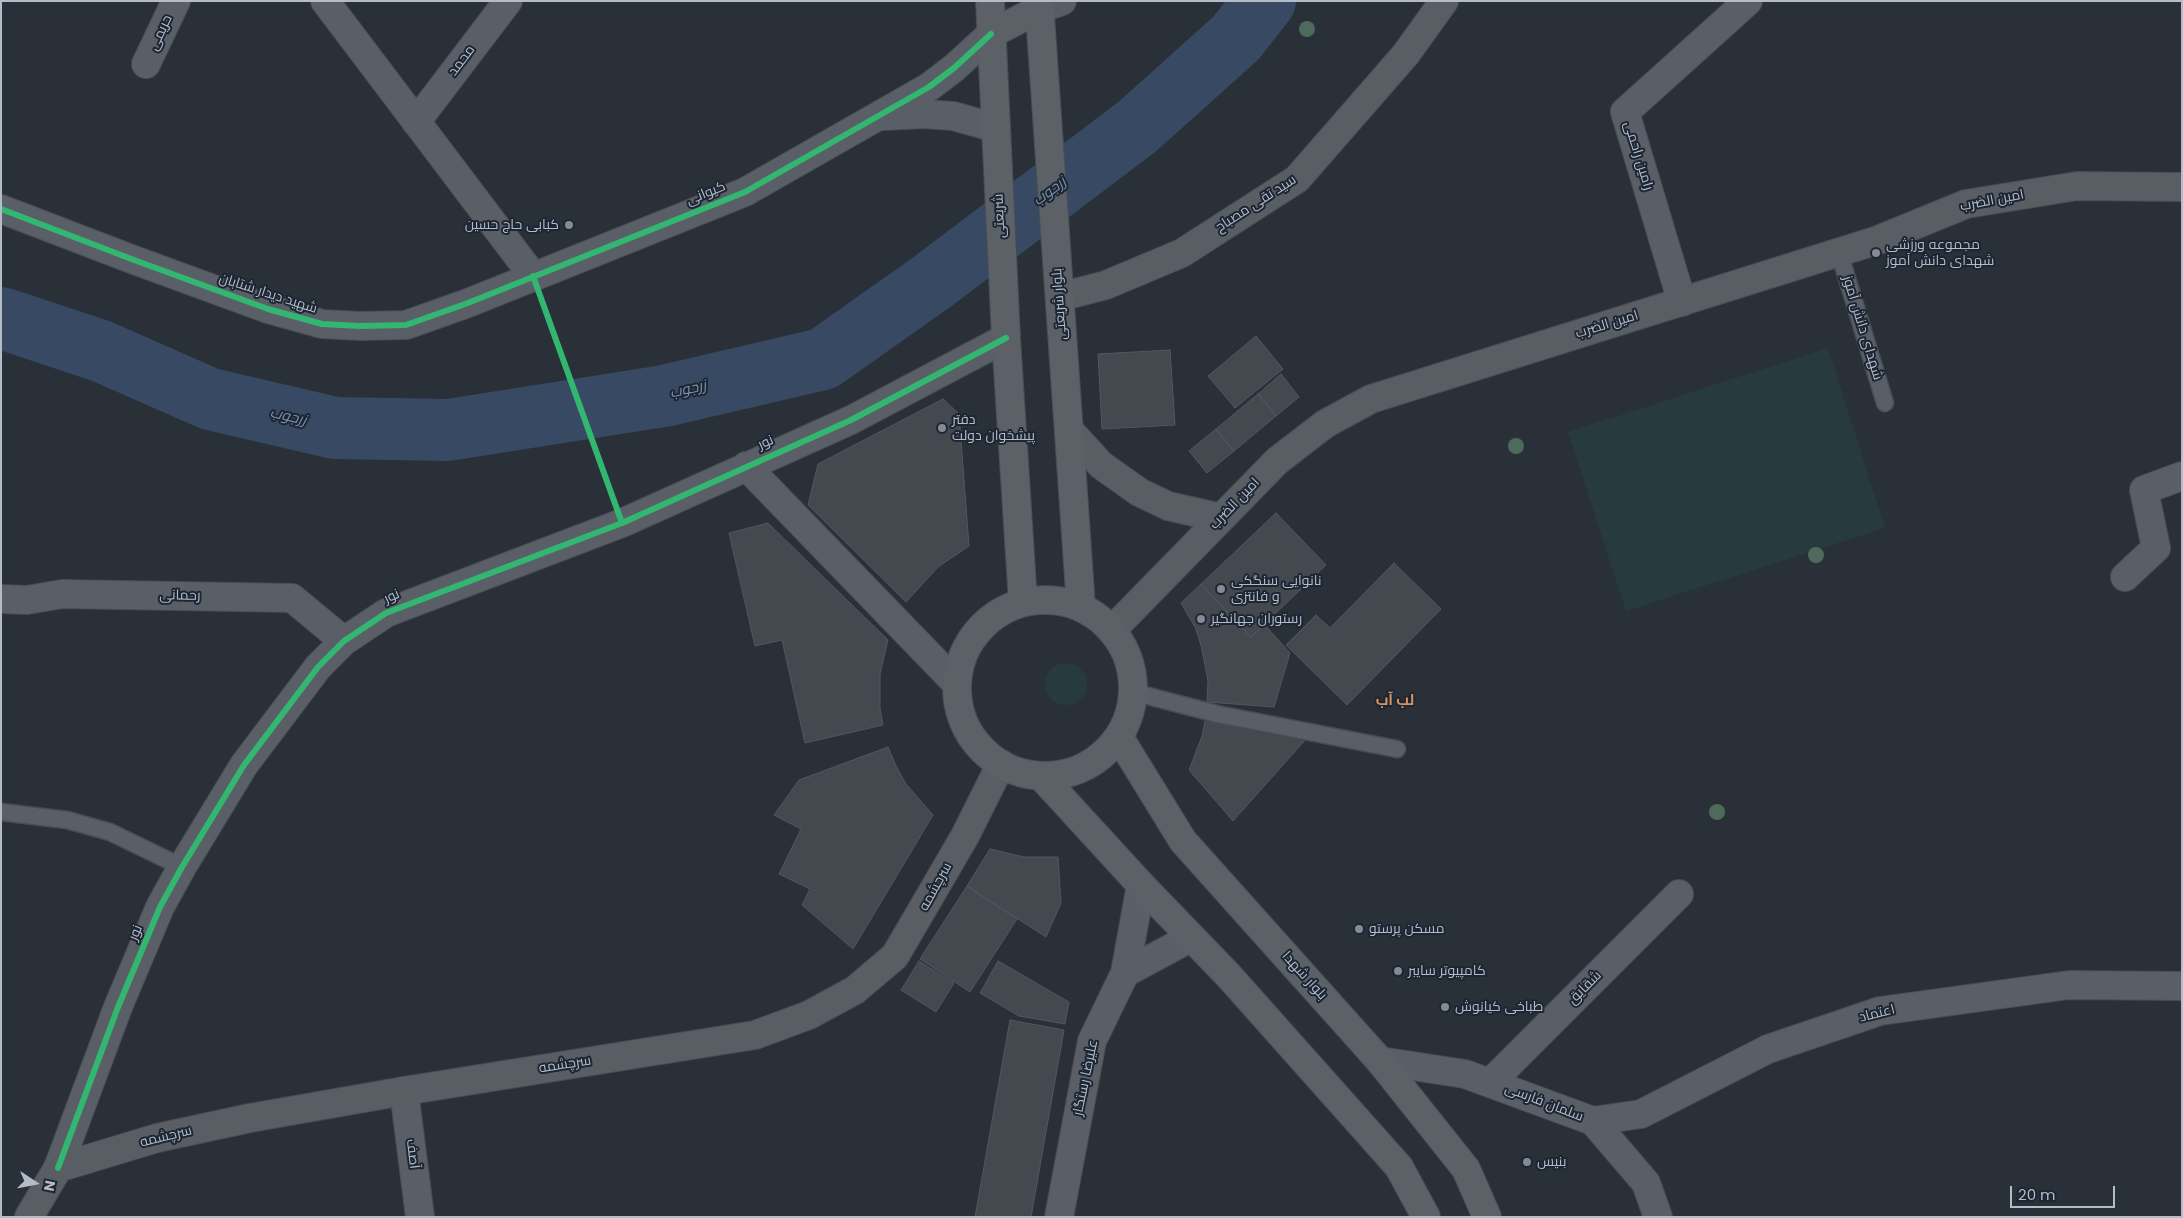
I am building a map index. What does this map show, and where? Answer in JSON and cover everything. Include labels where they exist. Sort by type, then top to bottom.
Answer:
[{"type":"main road","points":[[990,1],[996,128]]},
{"type":"main road","name":"سید تقی مصباح","points":[[1059,285],[1106,285],[1182,252],[1297,179],[1406,54],[1444,1]]},
{"type":"main road","points":[[991,34],[1046,3]]},
{"type":"main road","name":"بلوار شریعتی","points":[[1046,3],[1041,51],[1081,607]]},
{"type":"main road","name":"شریعتی","points":[[996,128],[1006,338]]},
{"type":"main road","name":"امین الضرب","points":[[1112,630],[1277,461],[1325,424],[1371,399],[1878,240],[1966,204],[2077,186],[2182,187]]},
{"type":"main road","points":[[1006,338],[1023,602]]},
{"type":"main road","points":[[1068,430],[1101,465],[1139,492],[1168,506],[1221,518]]},
{"type":"main road","points":[[1043,599],[1062,601],[1081,607],[1112,630],[1129,658],[1134,692],[1129,716],[1119,737],[1098,759],[1072,772],[1042,777],[1014,771],[990,757],[971,736],[960,711],[957,684],[963,656],[977,632],[997,614],[1023,602],[1043,599]]},
{"type":"main road","name":"بلوار شهدا","points":[[1119,737],[1183,841],[1380,1061],[1466,1170],[1487,1217]]},
{"type":"main road","name":"سرچشمه","points":[[58,1168],[157,1138],[250,1118],[404,1091],[755,1035],[809,1015],[847,994],[895,956],[965,836],[1001,764]]},
{"type":"main road","points":[[1042,777],[1190,938],[1228,975],[1400,1166],[1426,1217]]},
{"type":"main road","points":[[29,1217],[58,1168]]},
{"type":"street","name":"حریمی","points":[[146,64],[176,1]]},
{"type":"street","points":[[325,1],[533,276]]},
{"type":"street","name":"محمد","points":[[416,122],[508,1]]},
{"type":"street","name":"رامین راحمی","points":[[1682,302],[1625,112],[1748,1]]},
{"type":"street","name":"کیوانی","points":[[533,276],[745,192],[929,87],[954,68],[991,34]]},
{"type":"street","points":[[879,116],[924,114],[953,116],[996,128]]},
{"type":"street","name":"شهید دیدار شتابان","points":[[1,209],[212,289],[268,309],[322,324],[360,326],[406,325],[468,303],[533,276]]},
{"type":"street","name":"نور","points":[[58,1168],[118,1007],[160,907],[244,765],[318,667],[344,642],[386,613],[622,523],[850,420],[1006,338]]},
{"type":"street","points":[[746,466],[957,684]]},
{"type":"street","points":[[2125,577],[2156,548],[2144,490],[2182,476]]},
{"type":"street","name":"رحمانی","points":[[1,599],[27,600],[62,594],[292,598],[344,642]]},
{"type":"street","name":"علیرضا رستگار","points":[[1059,1217],[1092,1042],[1125,973],[1141,885]]},
{"type":"street","name":"شقایق","points":[[1490,1083],[1679,894]]},
{"type":"street","points":[[1125,973],[1190,938]]},
{"type":"street","name":"اعتماد","points":[[1593,1121],[1641,1114],[1768,1049],[1880,1010],[2069,985],[2182,986]]},
{"type":"street","name":"سلمان فارسی","points":[[1380,1061],[1466,1074],[1593,1121],[1646,1183],[1658,1217]]},
{"type":"street","name":"آصف","points":[[404,1091],[420,1217]]},
{"type":"lane","name":"شهدای دانش آموز","points":[[1838,252],[1885,404]]},
{"type":"lane","points":[[1134,692],[1217,714],[1397,749]]},
{"type":"lane","points":[[1,812],[68,820],[110,832],[182,867]]},
{"type":"green space","points":[[1828,348],[1885,528],[1626,611],[1568,432]]},
{"type":"green space","points":[[1070,663],[1078,666],[1084,672],[1087,684],[1084,696],[1078,702],[1062,705],[1054,702],[1048,696],[1045,680],[1048,672],[1054,666]]},
{"type":"building","points":[[1256,336],[1283,369],[1235,408],[1208,376]]},
{"type":"building","points":[[1170,350],[1175,425],[1102,429],[1098,354]]},
{"type":"building","points":[[1281,374],[1299,397],[1276,416],[1258,394]]},
{"type":"building","points":[[1258,394],[1276,416],[1234,451],[1216,429]]},
{"type":"building","points":[[943,399],[959,414],[969,546],[938,567],[906,602],[808,505],[818,464]]},
{"type":"building","points":[[1216,429],[1234,451],[1207,473],[1189,451]]},
{"type":"building","points":[[1276,513],[1326,565],[1251,637],[1201,584]]},
{"type":"building","points":[[768,523],[888,640],[880,674],[880,708],[883,725],[805,743],[782,640],[755,646],[729,533]]},
{"type":"building","points":[[1394,563],[1441,609],[1347,705],[1286,645],[1316,615],[1330,628]]},
{"type":"building","points":[[1201,584],[1251,637],[1264,624],[1290,653],[1274,707],[1207,702],[1208,681],[1201,645],[1195,627],[1181,603]]},
{"type":"building","points":[[1206,717],[1307,738],[1233,821],[1189,770],[1202,736]]},
{"type":"building","points":[[888,747],[906,784],[933,815],[853,949],[802,905],[810,889],[779,874],[801,829],[774,815],[799,780]]},
{"type":"building","points":[[990,849],[1024,857],[1058,857],[1061,903],[1046,937],[967,886]]},
{"type":"building","points":[[967,886],[1017,919],[970,992],[920,959]]},
{"type":"building","points":[[919,961],[954,983],[936,1012],[901,990]]},
{"type":"building","points":[[998,961],[1069,1002],[1065,1024],[1019,1016],[980,993]]},
{"type":"building","points":[[1010,1020],[1064,1030],[1031,1217],[975,1217]]},
{"type":"waterway","name":"زرجوب","points":[[1,318],[101,351],[210,399],[335,428],[448,430],[664,396],[823,359],[932,282],[1138,126],[1236,38],[1265,1]]},
{"type":"cycle path","points":[[1,209],[268,309],[322,324],[360,326],[406,325],[468,303],[745,192],[929,87],[954,68],[991,34]]},
{"type":"cycle path","points":[[533,276],[622,523]]},
{"type":"cycle path","points":[[58,1168],[118,1007],[160,907],[244,765],[318,667],[344,641],[386,613],[622,523],[851,420],[1006,338]]},
{"type":"place","name":"کبابی حاج حسین","points":[[569,225]]},
{"type":"place","name":"مجموعه ورزشی شهدای دانش آموز","points":[[1876,253]]},
{"type":"place","name":"دفتر پیشخوان دولت","points":[[942,428]]},
{"type":"place","name":"نانوایی سنگکی و فانتزی","points":[[1221,589]]},
{"type":"place","name":"رستوران جهانگیر","points":[[1201,619]]},
{"type":"place","name":"مسکن پرستو","points":[[1359,929]]},
{"type":"place","name":"کامپیوتر سایبر","points":[[1398,971]]},
{"type":"place","name":"طباخی کیانوش","points":[[1445,1007]]},
{"type":"place","name":"بنیس","points":[[1527,1162]]},
{"type":"district","name":"لب آب","points":[[1395,701]]}]
